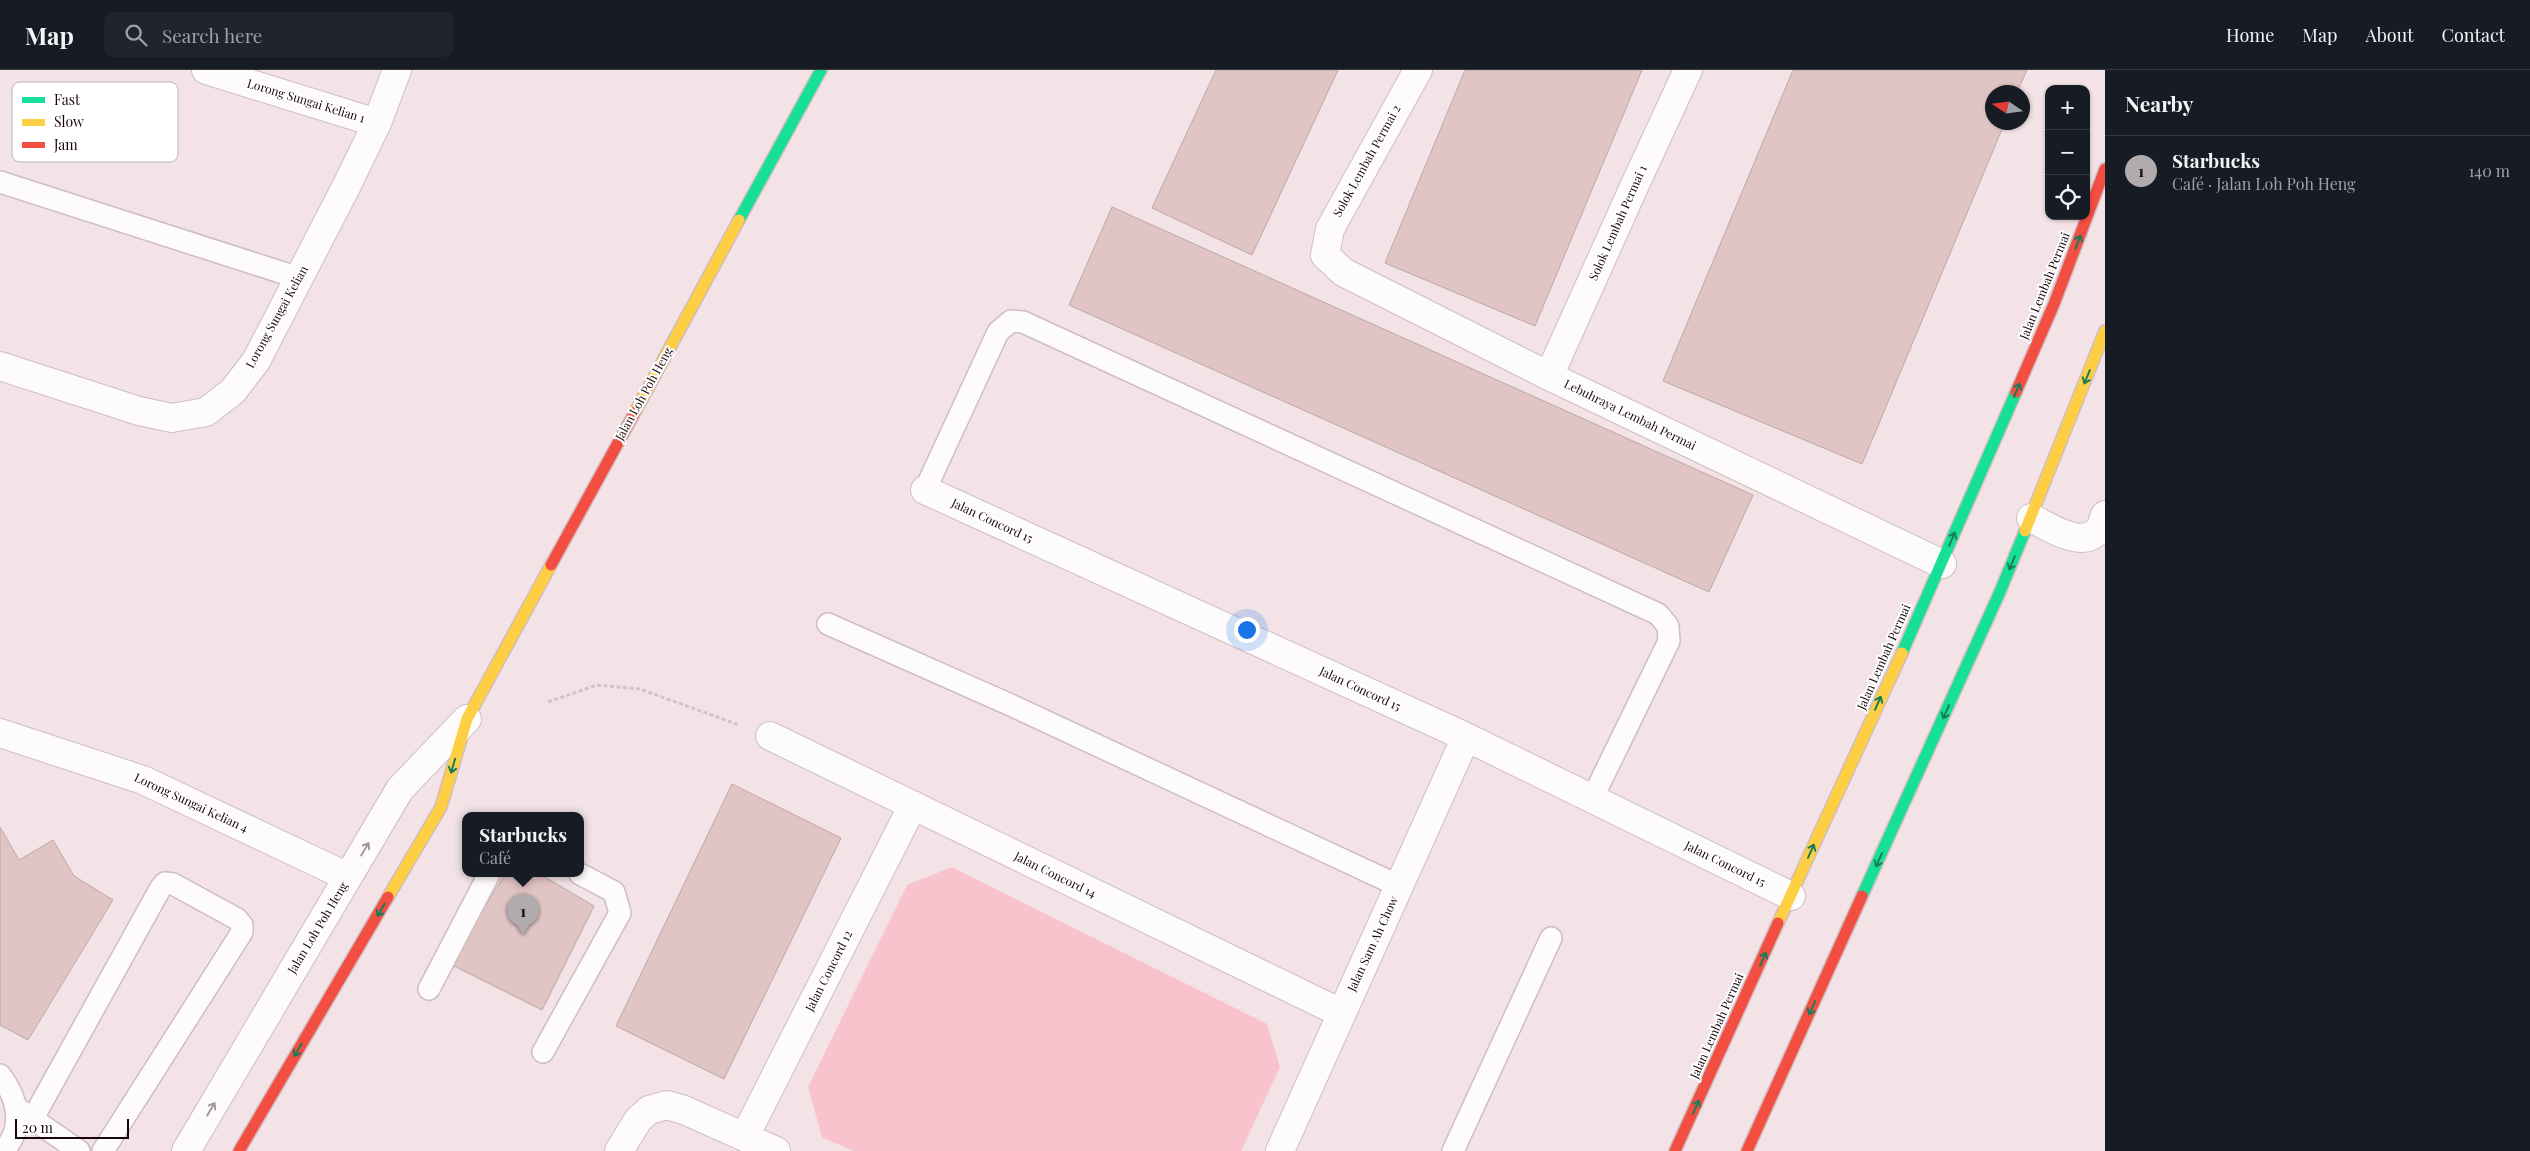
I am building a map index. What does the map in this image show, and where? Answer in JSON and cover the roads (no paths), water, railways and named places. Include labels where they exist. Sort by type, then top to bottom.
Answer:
[{"type":"main road","name":"Jalan Loh Poh Heng","points":[[239,1151],[441,807],[467,719],[821,70]]},
{"type":"main road","name":"Jalan Lembah Permai","points":[[1676,1151],[1942,564],[2054,304],[2105,169]]},
{"type":"main road","points":[[2054,304],[2091,241]]},
{"type":"main road","points":[[1747,1151],[1999,594],[2105,332]]},
{"type":"street","name":"Lorong Sungai Kelian","points":[[0,366],[140,410],[172,418],[206,412],[232,391],[256,361],[377,123],[397,70]]},
{"type":"street","name":"Solok Lembah Permai 2","points":[[1325,255],[1330,229],[1418,70]]},
{"type":"street","name":"Solok Lembah Permai 1","points":[[1549,376],[1632,189],[1688,70]]},
{"type":"street","name":"Lorong Sungai Kelian 1","points":[[215,71],[377,123]]},
{"type":"street","name":"Lebuhraya Lembah Permai","points":[[1325,255],[1343,272],[1549,376],[1942,564]]},
{"type":"street","name":"Jalan Concord 15","points":[[925,490],[1466,737],[1791,896]]},
{"type":"street","points":[[2031,518],[2072,537],[2088,538],[2099,530],[2105,515]]},
{"type":"street","name":"Jalan Loh Poh Heng","points":[[186,1151],[400,789],[467,719]]},
{"type":"street","name":"Lorong Sungai Kelian 4","points":[[0,733],[143,780],[348,877]]},
{"type":"street","name":"Jalan Concord 14","points":[[770,736],[1341,1013]]},
{"type":"street","name":"Jalan Sam Ah Chow","points":[[1280,1151],[1466,737]]},
{"type":"street","name":"Jalan Concord 12","points":[[746,1136],[913,806]]},
{"type":"street","points":[[619,1151],[638,1120],[650,1110],[667,1105],[684,1110],[746,1136],[776,1151]]},
{"type":"lane","points":[[0,182],[299,278]]},
{"type":"lane","points":[[925,490],[998,332],[1011,321],[1023,322],[1658,614],[1668,626],[1670,641],[1592,799]]},
{"type":"lane","points":[[828,624],[1015,707],[1400,886]]},
{"type":"lane","points":[[543,1052],[620,914],[614,892],[584,876]]},
{"type":"lane","points":[[429,988],[487,877]]},
{"type":"lane","points":[[3,1151],[160,888],[165,883],[174,884],[237,919],[242,925],[242,932],[104,1151]]},
{"type":"lane","points":[[1454,1151],[1551,938]]},
{"type":"lane","points":[[0,1075],[12,1090],[25,1114],[79,1151]]},
{"type":"place","name":"Starbucks","points":[[523,935]]}]
